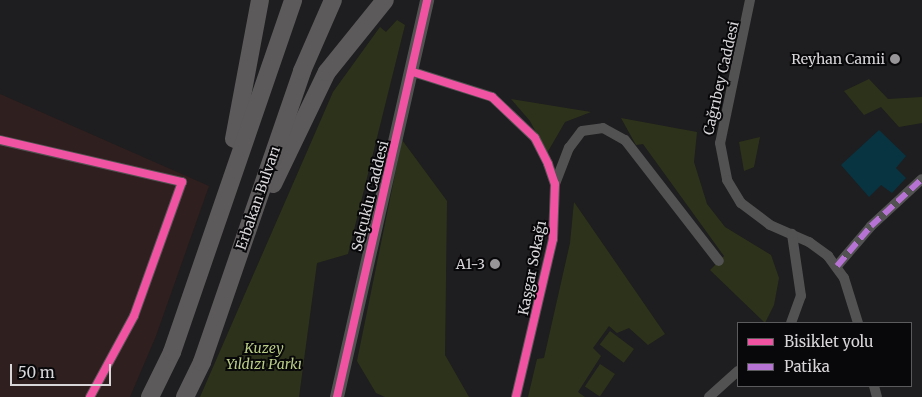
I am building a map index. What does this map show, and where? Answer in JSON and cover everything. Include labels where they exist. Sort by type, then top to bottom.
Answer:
[{"type":"highway","points":[[150,397],[172,352],[201,258],[237,128],[260,0]]},
{"type":"highway","points":[[201,258],[293,0]]},
{"type":"highway","name":"Erbakan Bulvarı","points":[[185,397],[202,362],[302,71],[333,0]]},
{"type":"highway","points":[[238,259],[327,72],[385,0]]},
{"type":"street","name":"Selçuklu Caddesi","points":[[337,397],[413,72],[427,0]]},
{"type":"street","name":"Cağrıbey Caddesi","points":[[750,0],[749,16],[720,143],[727,180],[740,203],[770,225],[816,247],[837,266],[849,290],[858,322]]},
{"type":"street","name":"Cağrıbey Caddesi","points":[[749,16],[757,0]]},
{"type":"street","name":"Kaşgar Sokağı","points":[[413,72],[492,97],[534,138],[555,184],[552,239],[516,397]]},
{"type":"street","points":[[555,184],[569,148],[582,131],[603,128],[625,140],[719,262]]},
{"type":"street","points":[[0,140],[182,182],[134,316],[90,397]]},
{"type":"street","points":[[837,266],[872,226],[922,179]]},
{"type":"street","points":[[791,322],[801,296],[792,234]]},
{"type":"street","points":[[709,397],[737,372]]},
{"type":"shaded area","points":[[0,94],[209,186],[156,336],[130,397],[0,397]]},
{"type":"green space","name":"Kuzey Yıldızı Parkı","points":[[397,20],[405,25],[348,254],[317,263],[299,397],[200,397],[333,92],[380,27],[386,32]]},
{"type":"green space","points":[[869,79],[888,99],[922,97],[922,123],[899,127],[881,107],[864,115],[844,91]]},
{"type":"green space","points":[[511,99],[591,112],[565,122],[547,153],[530,121]]},
{"type":"green space","points":[[621,118],[697,132],[694,162],[707,204],[725,227],[771,255],[779,278],[774,305],[766,322],[710,270],[724,256],[643,144],[636,145]]},
{"type":"green space","points":[[760,137],[754,167],[744,171],[739,142]]},
{"type":"green space","points":[[402,140],[447,201],[445,355],[469,397],[385,397],[376,393],[357,361]]},
{"type":"green space","points":[[574,202],[665,334],[648,345],[629,328],[617,333],[609,326],[593,348],[601,356],[578,392],[585,397],[528,397],[537,359],[544,358],[570,243]]},
{"type":"green space","points":[[610,331],[634,349],[624,363],[600,345]]},
{"type":"green space","points":[[600,364],[615,374],[600,396],[585,386]]},
{"type":"water","points":[[879,130],[906,156],[896,168],[906,178],[892,193],[881,185],[869,197],[841,165]]},
{"type":"marked path","points":[[837,266],[871,226],[922,179]]},
{"type":"cycle path","points":[[337,397],[427,0]]},
{"type":"cycle path","points":[[413,72],[492,97],[535,138],[548,164],[555,184],[553,239],[516,397]]},
{"type":"cycle path","points":[[0,140],[182,182],[134,316],[90,397]]},
{"type":"place","name":"Reyhan Camii","points":[[895,59]]},
{"type":"place","name":"A1-3","points":[[495,264]]}]
